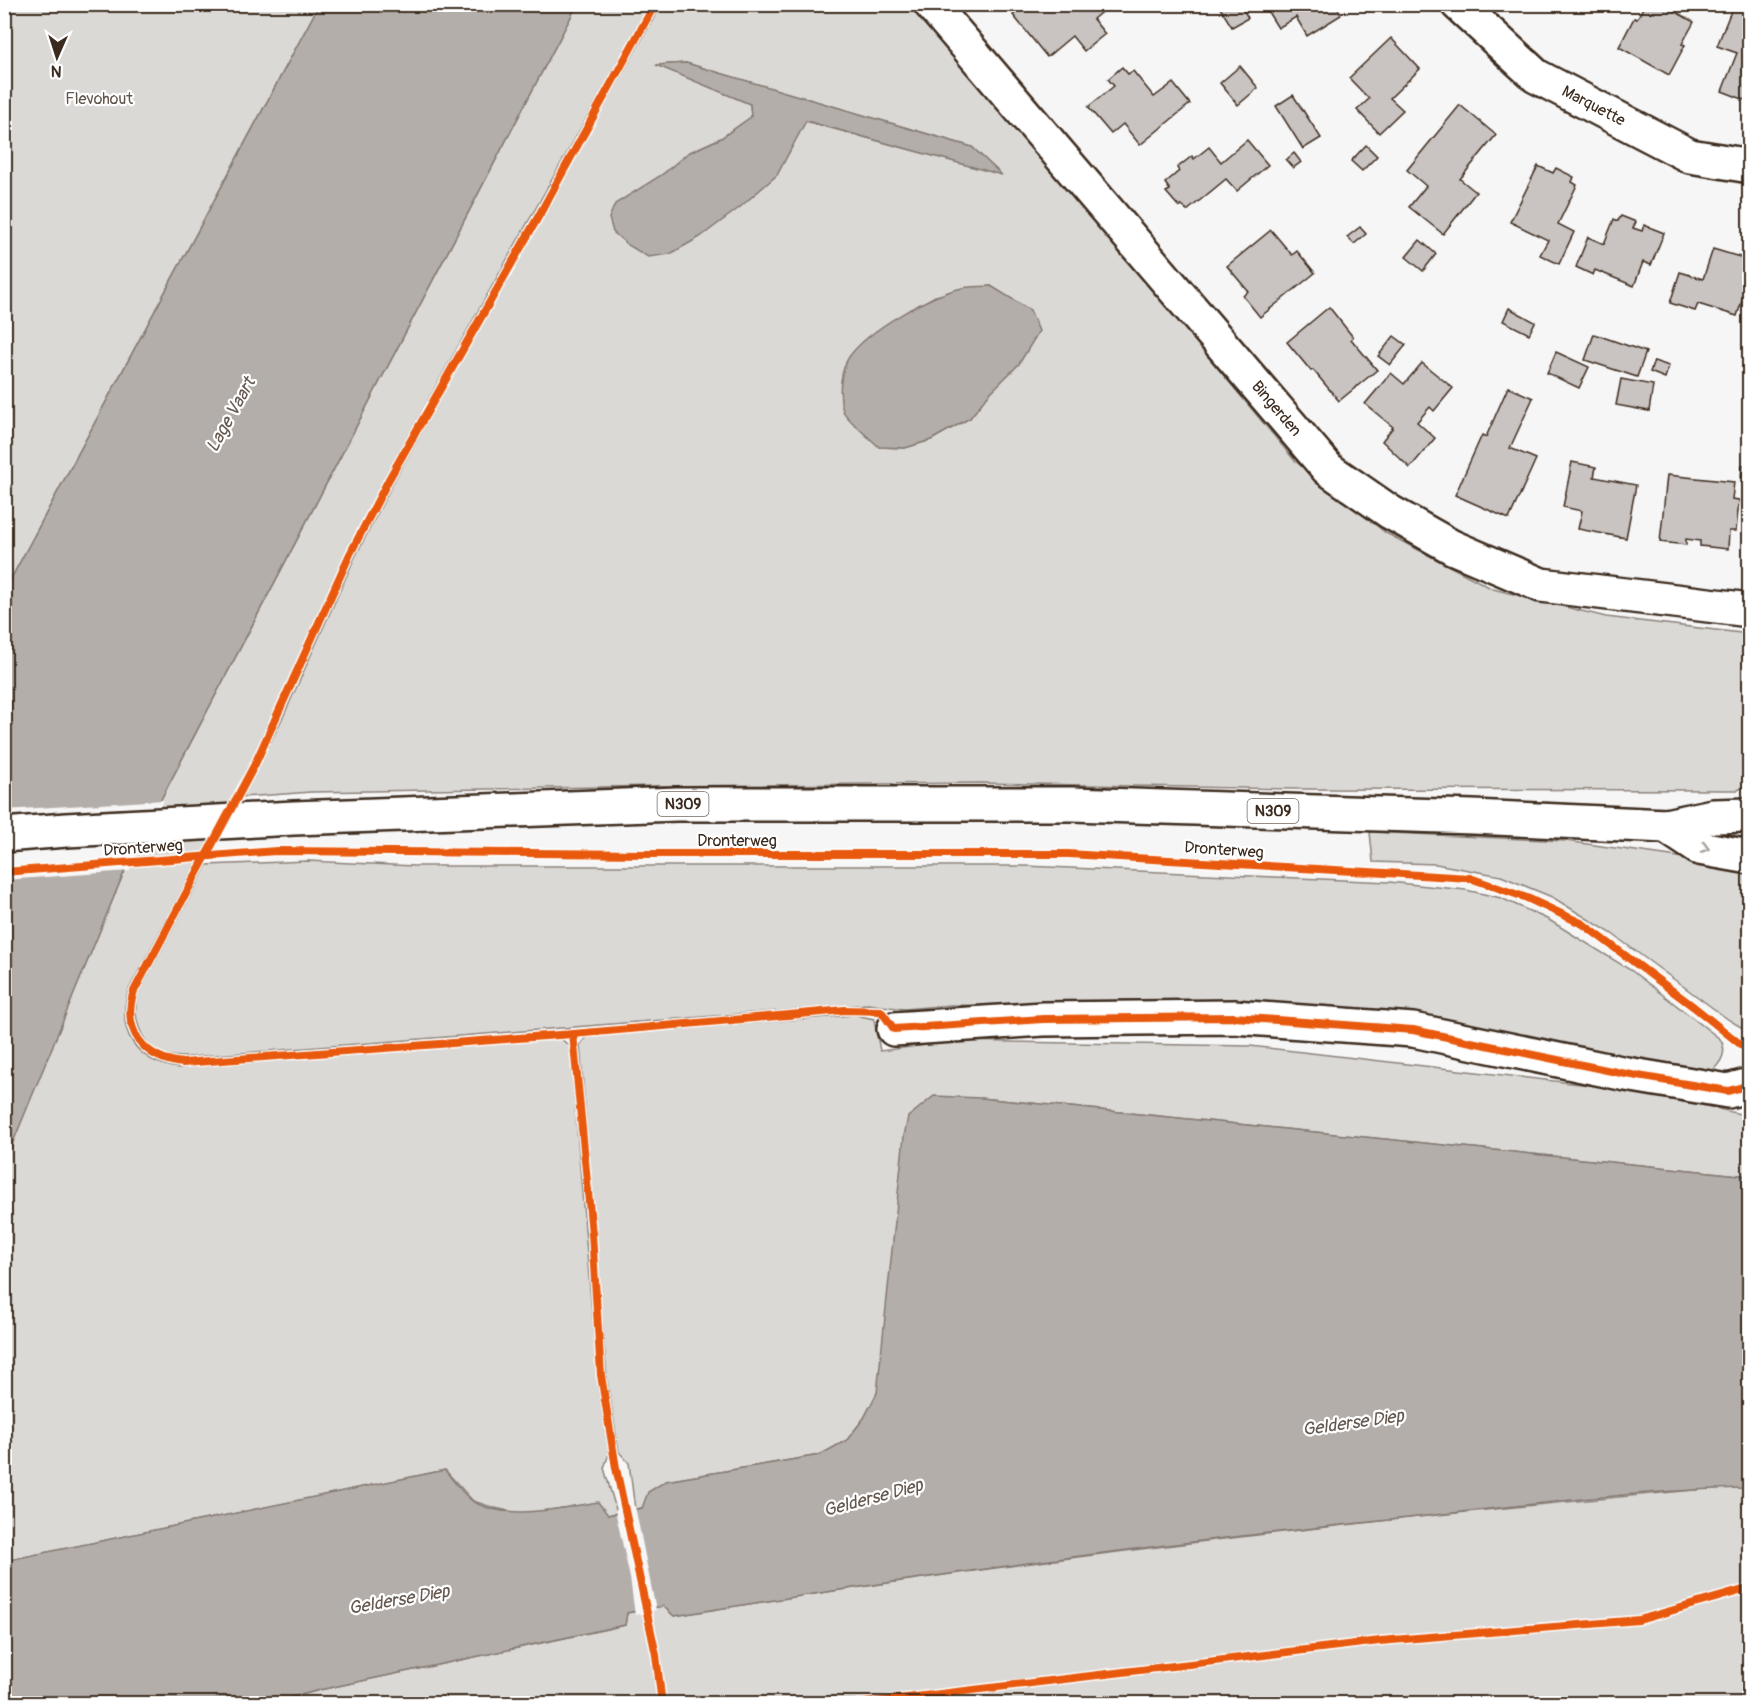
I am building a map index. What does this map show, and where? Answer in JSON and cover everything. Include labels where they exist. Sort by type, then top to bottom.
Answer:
[{"type":"street","name":"Bingerden","points":[[931,4],[1328,470],[1390,512],[1452,547],[1540,585],[1749,610]]},
{"type":"street","name":"Marquette","points":[[1458,4],[1536,76],[1690,156],[1749,166]]},
{"type":"street","name":"Dronterweg","points":[[4,835],[294,818],[677,804],[1072,804],[1473,817],[1666,826],[1713,816],[1749,815]]},
{"type":"street","points":[[1666,826],[1700,848],[1749,857]]},
{"type":"street","points":[[894,1029],[1043,1019],[1234,1017],[1413,1030],[1694,1086],[1728,1091],[1749,1085]]},
{"type":"green space","name":"Flevohout","points":[[4,5],[319,5],[5,590],[4,590]]},
{"type":"green space","points":[[577,5],[650,5],[386,475],[346,553],[251,763],[129,989],[125,1004],[125,1018],[127,1031],[141,1051],[164,1065],[179,1068],[561,1039],[570,1046],[598,1387],[609,1454],[604,1468],[617,1513],[607,1515],[598,1503],[522,1514],[495,1508],[473,1501],[445,1470],[5,1561],[4,1162],[122,877]]},
{"type":"green space","points":[[661,5],[915,5],[1295,461],[1386,533],[1493,589],[1606,617],[1749,634],[1749,784],[1738,790],[1295,789],[979,783],[311,792],[243,797],[284,715],[355,557],[394,481]],"holes":[[[686,63],[972,147],[1000,174],[805,121],[777,175],[663,174],[688,153],[721,138],[751,117],[750,104],[658,65]],[[991,286],[988,395],[970,418],[931,440],[905,448],[879,447],[863,342],[889,323],[935,296]]]},
{"type":"green space","points":[[1370,832],[1566,841],[1741,866],[1749,871],[1749,1032],[1729,1020],[1611,933],[1552,897],[1501,876],[1436,864],[1373,862]]},
{"type":"green space","points":[[308,861],[414,866],[1025,866],[1389,882],[1466,890],[1501,898],[1549,920],[1632,971],[1720,1039],[1724,1052],[1719,1064],[1712,1071],[1078,1007],[951,1005],[904,1009],[868,1004],[189,1057],[167,1055],[153,1048],[142,1035],[139,1027],[136,1011],[138,994],[207,865]]},
{"type":"green space","points":[[855,1015],[874,1019],[880,1051],[957,1041],[1250,1046],[1641,1091],[1749,1116],[1749,1176],[981,1098],[877,1393],[864,1418],[847,1440],[820,1455],[666,1481],[642,1508],[635,1509],[629,1463],[619,1452],[607,1379],[580,1045],[587,1036]]},
{"type":"green space","points":[[1717,1488],[1749,1488],[1749,1703],[268,1704],[324,1689],[625,1625],[627,1613],[663,1606],[674,1616],[934,1576],[1194,1542],[1455,1513]]},
{"type":"water","name":"Lage Vaart","points":[[319,5],[577,5],[122,877],[5,1162],[5,590]]},
{"type":"water","points":[[686,63],[972,147],[1002,175],[806,121],[777,175],[739,208],[700,237],[670,254],[648,257],[628,245],[613,232],[609,218],[615,204],[663,174],[688,153],[721,138],[751,117],[750,104],[656,65]]},
{"type":"water","points":[[991,286],[1030,310],[1039,331],[1019,364],[988,395],[970,418],[931,440],[905,448],[879,447],[843,411],[841,383],[849,357],[884,326],[931,299],[958,289]]},
{"type":"water","name":"Gelderse Diep","points":[[934,1096],[981,1098],[1749,1176],[1749,1488],[1578,1499],[1224,1538],[857,1587],[674,1616],[663,1606],[627,1613],[625,1625],[268,1703],[5,1703],[4,1561],[445,1470],[470,1499],[488,1508],[518,1512],[551,1510],[598,1502],[608,1515],[642,1508],[648,1492],[666,1481],[820,1455],[847,1440],[864,1418],[877,1393],[904,1136],[908,1117]]},
{"type":"pier","points":[[164,800],[129,871],[5,880],[5,810]]},
{"type":"pier","points":[[635,1506],[656,1610],[635,1615],[630,1578],[615,1510]]},
{"type":"building","points":[[1026,4],[1111,4],[1093,19],[1105,34],[1084,51],[1072,36],[1047,57],[1013,15]]},
{"type":"building","points":[[1225,4],[1240,4],[1248,18],[1232,27],[1220,8]]},
{"type":"building","points":[[1263,4],[1340,4],[1337,7],[1341,15],[1307,36],[1296,17],[1278,28]]},
{"type":"building","points":[[1645,4],[1662,4],[1694,22],[1669,75],[1619,47],[1634,18],[1637,19]]},
{"type":"building","points":[[1733,6],[1750,13],[1750,24],[1746,33],[1750,35],[1750,102],[1722,91],[1737,53],[1717,46]]},
{"type":"building","points":[[1391,38],[1420,69],[1390,98],[1403,110],[1379,133],[1357,110],[1369,99],[1349,78]]},
{"type":"building","points":[[1240,66],[1258,88],[1238,105],[1220,83]]},
{"type":"building","points":[[1122,67],[1128,74],[1133,71],[1154,97],[1173,83],[1190,104],[1140,145],[1123,124],[1111,134],[1088,107],[1114,86],[1108,79]]},
{"type":"building","points":[[1293,95],[1321,138],[1303,149],[1276,106]]},
{"type":"building","points":[[1460,105],[1496,135],[1460,179],[1476,192],[1443,234],[1409,207],[1426,186],[1407,170]]},
{"type":"building","points":[[1247,140],[1268,165],[1237,191],[1226,179],[1187,211],[1182,205],[1179,207],[1166,192],[1170,190],[1165,183],[1179,171],[1177,168],[1192,156],[1194,159],[1209,147],[1221,162]]},
{"type":"building","points":[[1366,145],[1377,156],[1362,171],[1351,161]]},
{"type":"building","points":[[1294,153],[1301,162],[1293,168],[1286,160]]},
{"type":"building","points":[[1538,166],[1553,173],[1556,168],[1574,177],[1572,182],[1577,185],[1558,224],[1574,232],[1559,264],[1540,255],[1548,240],[1510,222]]},
{"type":"building","points":[[1621,216],[1636,222],[1633,228],[1642,231],[1644,225],[1664,233],[1651,265],[1643,262],[1634,286],[1595,270],[1593,275],[1576,267],[1588,237],[1604,244],[1614,219],[1618,221]]},
{"type":"building","points":[[1360,227],[1366,234],[1354,244],[1347,237]]},
{"type":"building","points":[[1271,230],[1292,255],[1297,251],[1315,273],[1260,317],[1243,296],[1248,291],[1227,266]]},
{"type":"building","points":[[1420,240],[1436,254],[1423,271],[1406,257]]},
{"type":"building","points":[[1713,249],[1750,260],[1750,276],[1737,316],[1698,304],[1695,311],[1670,303],[1680,272],[1703,279]]},
{"type":"building","points":[[1329,307],[1353,337],[1351,339],[1377,370],[1339,401],[1287,342]]},
{"type":"building","points":[[1509,308],[1535,322],[1529,334],[1503,321]]},
{"type":"building","points":[[1594,334],[1646,352],[1637,377],[1585,360]]},
{"type":"building","points":[[1394,336],[1406,345],[1390,365],[1378,356]]},
{"type":"building","points":[[1556,352],[1589,367],[1579,388],[1547,373]]},
{"type":"building","points":[[1654,361],[1669,366],[1665,378],[1650,372]]},
{"type":"building","points":[[1422,363],[1453,388],[1434,411],[1430,407],[1417,422],[1435,438],[1410,468],[1382,441],[1393,427],[1365,404],[1391,373],[1404,384]]},
{"type":"building","points":[[1621,379],[1653,385],[1649,411],[1616,405]]},
{"type":"building","points":[[1508,387],[1533,398],[1510,448],[1536,459],[1509,519],[1455,495],[1482,435],[1486,437]]},
{"type":"building","points":[[1572,462],[1596,467],[1594,477],[1636,485],[1626,538],[1578,529],[1582,511],[1563,507]]},
{"type":"building","points":[[1742,465],[1750,466],[1750,482],[1741,481]]},
{"type":"building","points":[[1667,475],[1734,482],[1732,499],[1739,500],[1736,531],[1729,531],[1728,549],[1700,546],[1700,541],[1686,539],[1686,545],[1660,542]]},
{"type":"cycle path","points":[[655,4],[537,219],[389,479],[350,554],[255,764],[134,991],[131,1018],[139,1040],[147,1049],[157,1056],[183,1063],[573,1034],[845,1010],[881,1011],[894,1029],[1043,1019],[1234,1017],[1413,1030],[1626,1074],[1728,1091],[1750,1085]]},
{"type":"cycle path","points":[[4,872],[276,851],[1068,854],[1470,878],[1527,898],[1583,924],[1750,1052]]},
{"type":"cycle path","points":[[573,1034],[592,1234],[601,1375],[616,1468],[656,1655],[662,1704]]},
{"type":"cycle path","points":[[857,1704],[1380,1641],[1639,1620],[1750,1588]]}]
